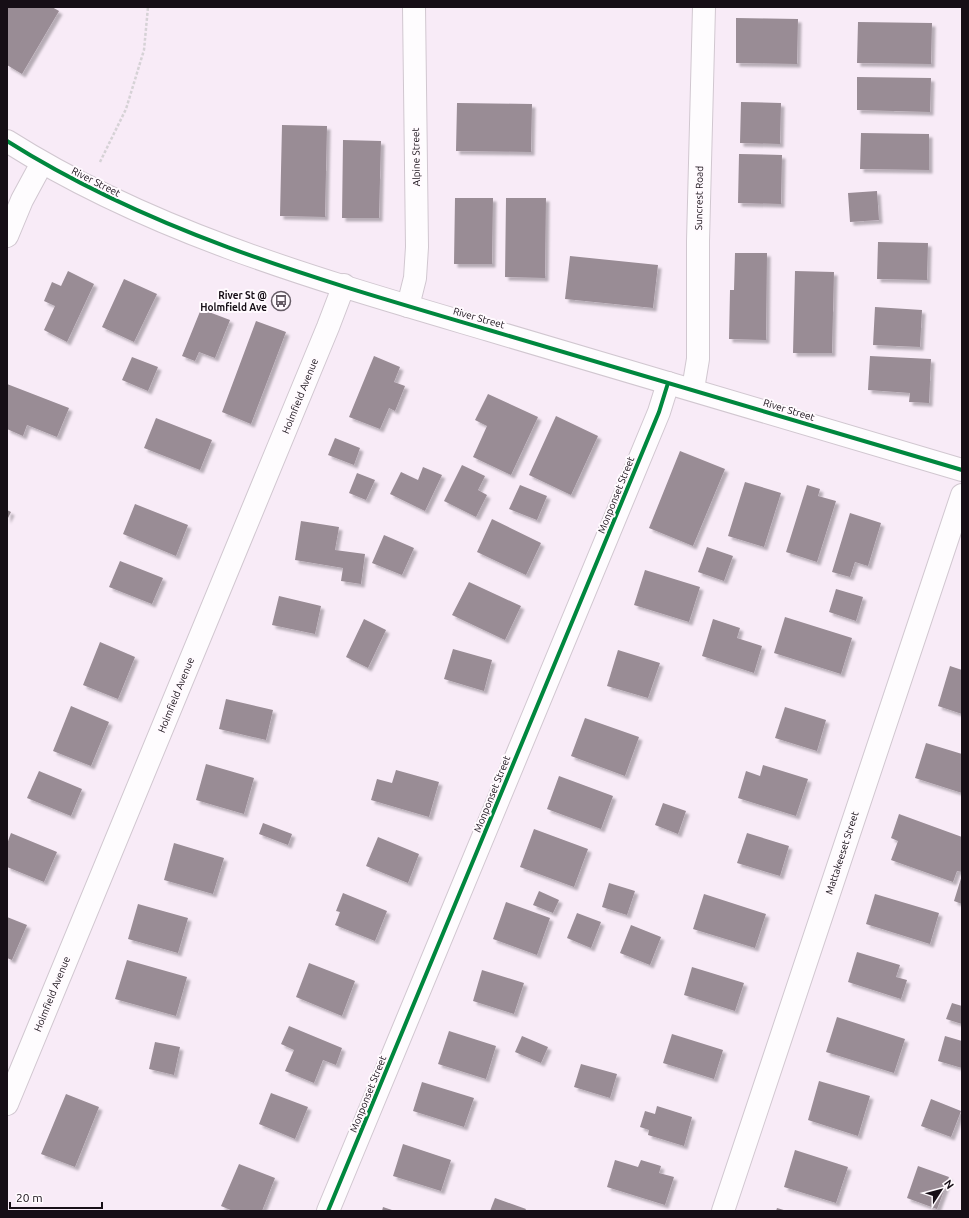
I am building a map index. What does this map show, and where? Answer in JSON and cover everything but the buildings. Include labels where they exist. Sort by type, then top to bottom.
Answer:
[{"type":"street","name":"Alpine Street","points":[[408,306],[415,278],[417,247],[414,7]]},
{"type":"street","name":"Suncrest Road","points":[[693,389],[698,359],[698,241],[704,7]]},
{"type":"street","name":"River Street","points":[[7,141],[42,163],[87,188],[180,230],[226,247],[408,306],[668,383],[693,389],[962,470]]},
{"type":"street","points":[[7,236],[22,200],[42,163]]},
{"type":"street","name":"Holmfield Avenue","points":[[7,1104],[322,342],[344,285]]},
{"type":"street","name":"Monponset Street","points":[[328,1211],[659,412],[668,383]]},
{"type":"street","name":"Mattakeeset Street","points":[[723,1211],[962,495]]},
{"type":"path","points":[[87,188],[126,109],[144,50],[148,7]]},
{"type":"cycle path","points":[[7,141],[63,174],[121,203],[180,229],[241,252],[364,293],[962,470]]},
{"type":"cycle path","points":[[328,1211],[659,412],[668,383]]},
{"type":"place","name":"River St @ Holmfield Ave","points":[[281,301]]}]
